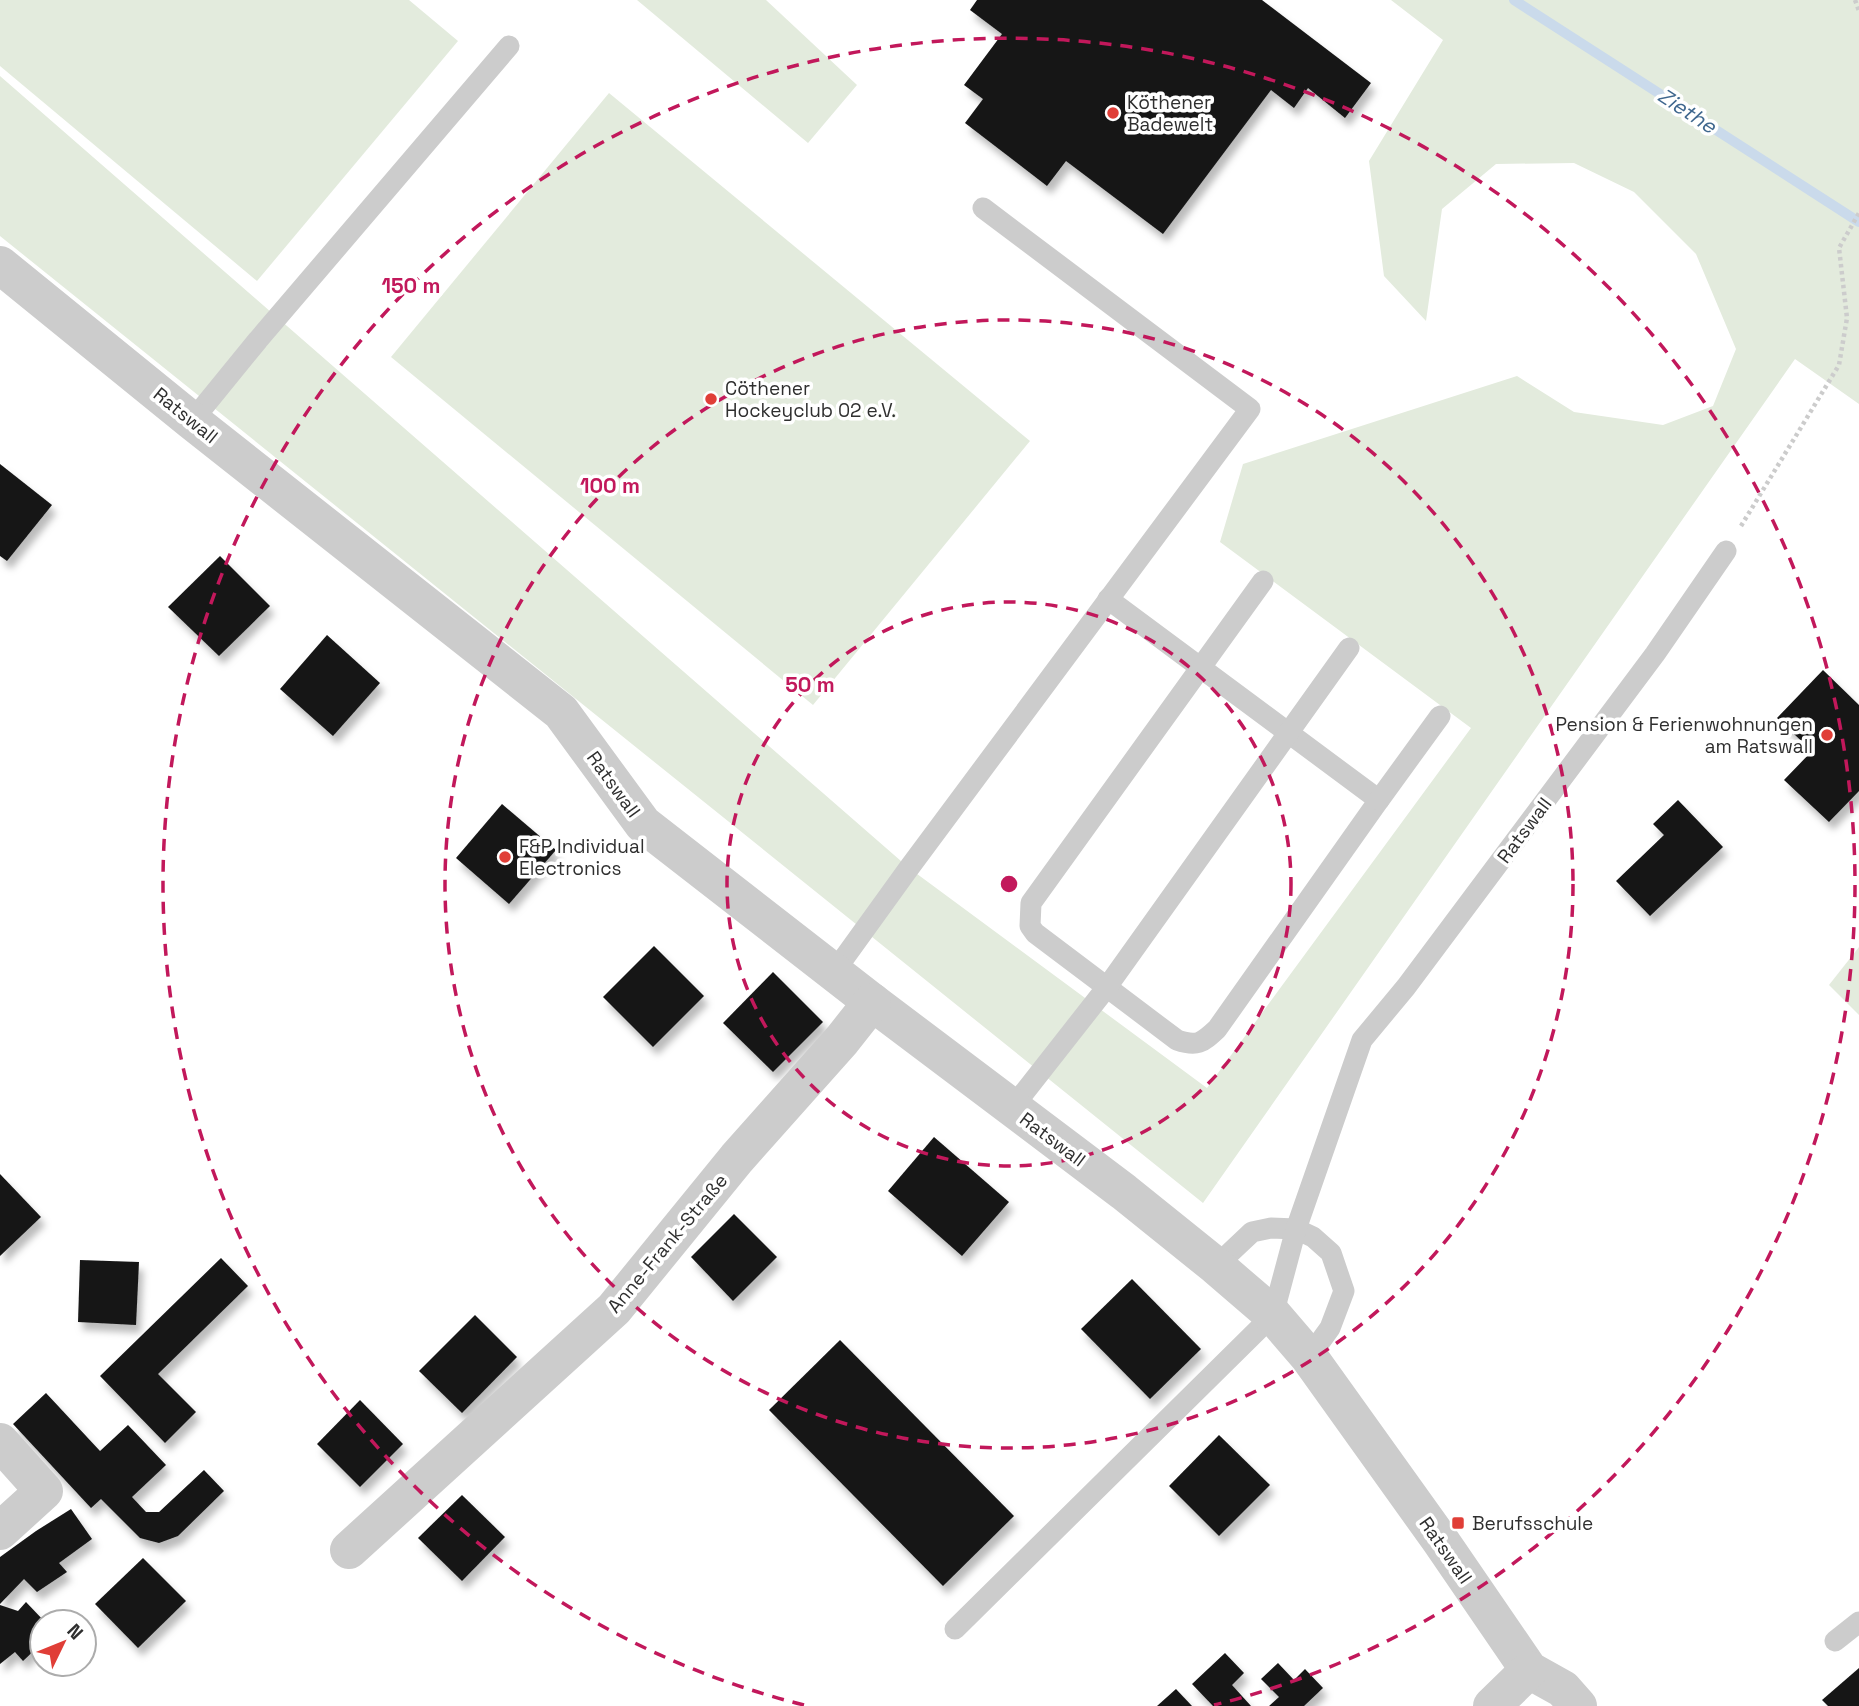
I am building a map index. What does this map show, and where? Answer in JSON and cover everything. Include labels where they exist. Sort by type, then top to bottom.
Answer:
[{"type":"street","name":"Ratswall","points":[[0,265],[192,421],[561,712],[643,824],[872,1002],[1124,1192],[1273,1315],[1310,1357],[1529,1670],[1563,1689],[1578,1706]]},
{"type":"street","name":"Anne-Frank-Straße","points":[[349,1550],[614,1309],[737,1158],[842,1040],[872,1002]]},
{"type":"street","points":[[0,1442],[44,1491],[0,1531]]},
{"type":"street","points":[[1492,1706],[1529,1670]]},
{"type":"lane","points":[[192,421],[509,46]]},
{"type":"lane","points":[[834,972],[1250,409],[983,208]]},
{"type":"lane","name":"Ratswall","points":[[1273,1315],[1296,1229],[1362,1041],[1406,987],[1647,665],[1726,551]]},
{"type":"lane","points":[[1263,581],[1031,903],[1030,926],[1035,933],[1177,1040],[1191,1045],[1205,1040],[1217,1029],[1440,716]]},
{"type":"lane","points":[[1108,599],[1379,800]]},
{"type":"lane","points":[[1012,1108],[1107,987],[1349,648]]},
{"type":"lane","points":[[1216,1266],[1252,1232],[1272,1228],[1296,1229],[1313,1237],[1331,1253],[1344,1291],[1330,1328],[1310,1357]]},
{"type":"lane","points":[[955,1629],[1273,1315]]},
{"type":"lane","points":[[1836,1642],[1859,1622]]},
{"type":"path","points":[[1855,0],[1859,11]]},
{"type":"path","points":[[1726,551],[1839,365],[1847,318],[1839,248],[1859,213]]},
{"type":"shaded area","points":[[0,0],[409,0],[458,41],[257,281],[0,66]]},
{"type":"shaded area","points":[[637,0],[766,0],[857,85],[808,143]]},
{"type":"shaded area","points":[[1391,0],[1859,0],[1859,404],[1795,359],[1203,1203],[0,236],[0,76],[909,868],[1207,1088],[1471,728],[1220,542],[1243,464],[1517,376],[1574,412],[1663,425],[1713,406],[1736,349],[1696,254],[1634,192],[1574,163],[1496,164],[1442,209],[1426,321],[1384,276],[1369,161],[1443,40]]},
{"type":"shaded area","name":"Cöthener Hockeyclub 02 e.V.","points":[[609,93],[1030,441],[813,705],[391,357]]},
{"type":"shaded area","points":[[1859,947],[1859,1015],[1829,985]]},
{"type":"building","name":"Köthener Badewelt","points":[[977,0],[1262,0],[1371,83],[1345,118],[1308,88],[1294,108],[1271,90],[1163,234],[1066,161],[1047,186],[965,123],[983,99],[964,85],[1002,34],[970,10]]},
{"type":"building","points":[[0,464],[52,505],[7,561],[0,556]]},
{"type":"building","points":[[220,556],[270,606],[219,656],[168,607]]},
{"type":"building","points":[[327,635],[380,683],[333,736],[280,689]]},
{"type":"building","name":"Pension & Ferienwohnungen am Ratswall","points":[[1823,670],[1859,705],[1859,791],[1829,822],[1784,780],[1812,751],[1777,718]]},
{"type":"building","points":[[1678,800],[1723,847],[1650,916],[1616,881],[1664,835],[1653,824]]},
{"type":"building","points":[[502,804],[556,850],[509,904],[456,858]]},
{"type":"building","points":[[654,946],[704,996],[653,1047],[603,997]]},
{"type":"building","points":[[773,972],[823,1022],[773,1072],[723,1023]]},
{"type":"building","points":[[934,1137],[1009,1202],[962,1256],[888,1191]]},
{"type":"building","points":[[0,1174],[41,1217],[0,1256]]},
{"type":"building","points":[[734,1214],[777,1257],[733,1301],[691,1257]]},
{"type":"building","points":[[221,1258],[248,1286],[158,1374],[196,1412],[165,1443],[100,1376]]},
{"type":"building","points":[[80,1260],[139,1262],[136,1325],[78,1322]]},
{"type":"building","points":[[1132,1279],[1201,1349],[1150,1399],[1081,1329]]},
{"type":"building","points":[[475,1315],[517,1357],[462,1413],[419,1371]]},
{"type":"building","points":[[840,1340],[1014,1516],[943,1586],[769,1410]]},
{"type":"building","points":[[46,1393],[100,1451],[128,1425],[166,1465],[132,1497],[146,1512],[159,1512],[204,1470],[224,1491],[178,1536],[159,1543],[140,1538],[101,1499],[91,1508],[13,1424]]},
{"type":"building","points":[[360,1400],[403,1444],[360,1487],[317,1444]]},
{"type":"building","points":[[1219,1435],[1270,1485],[1219,1536],[1169,1486]]},
{"type":"building","points":[[462,1495],[505,1537],[462,1581],[418,1538]]},
{"type":"building","points":[[71,1509],[92,1539],[59,1563],[67,1572],[37,1592],[24,1579],[0,1604],[0,1557]]},
{"type":"building","points":[[143,1558],[186,1601],[138,1648],[95,1604]]},
{"type":"building","points":[[26,1602],[32,1608],[28,1608],[28,1656],[23,1661],[15,1652],[0,1664],[0,1605],[18,1611]]},
{"type":"building","points":[[1225,1653],[1244,1673],[1232,1685],[1251,1706],[1213,1706],[1192,1684]]},
{"type":"building","points":[[1278,1663],[1294,1680],[1305,1669],[1323,1688],[1304,1706],[1269,1706],[1279,1697],[1261,1679]]},
{"type":"building","points":[[1859,1668],[1859,1706],[1828,1706],[1822,1700]]},
{"type":"building","points":[[1176,1689],[1192,1706],[1157,1706]]},
{"type":"waterway","name":"Ziethe","points":[[1514,0],[1859,222]]},
{"type":"place","name":"Köthener Badewelt","points":[[1113,113]]},
{"type":"place","name":"Cöthener Hockeyclub 02 e.V.","points":[[711,399]]},
{"type":"place","name":"Pension & Ferienwohnungen am Ratswall","points":[[1827,735]]},
{"type":"place","name":"F&P Individual Electronics","points":[[505,857]]},
{"type":"place","name":"Berufsschule","points":[[1458,1523]]}]
